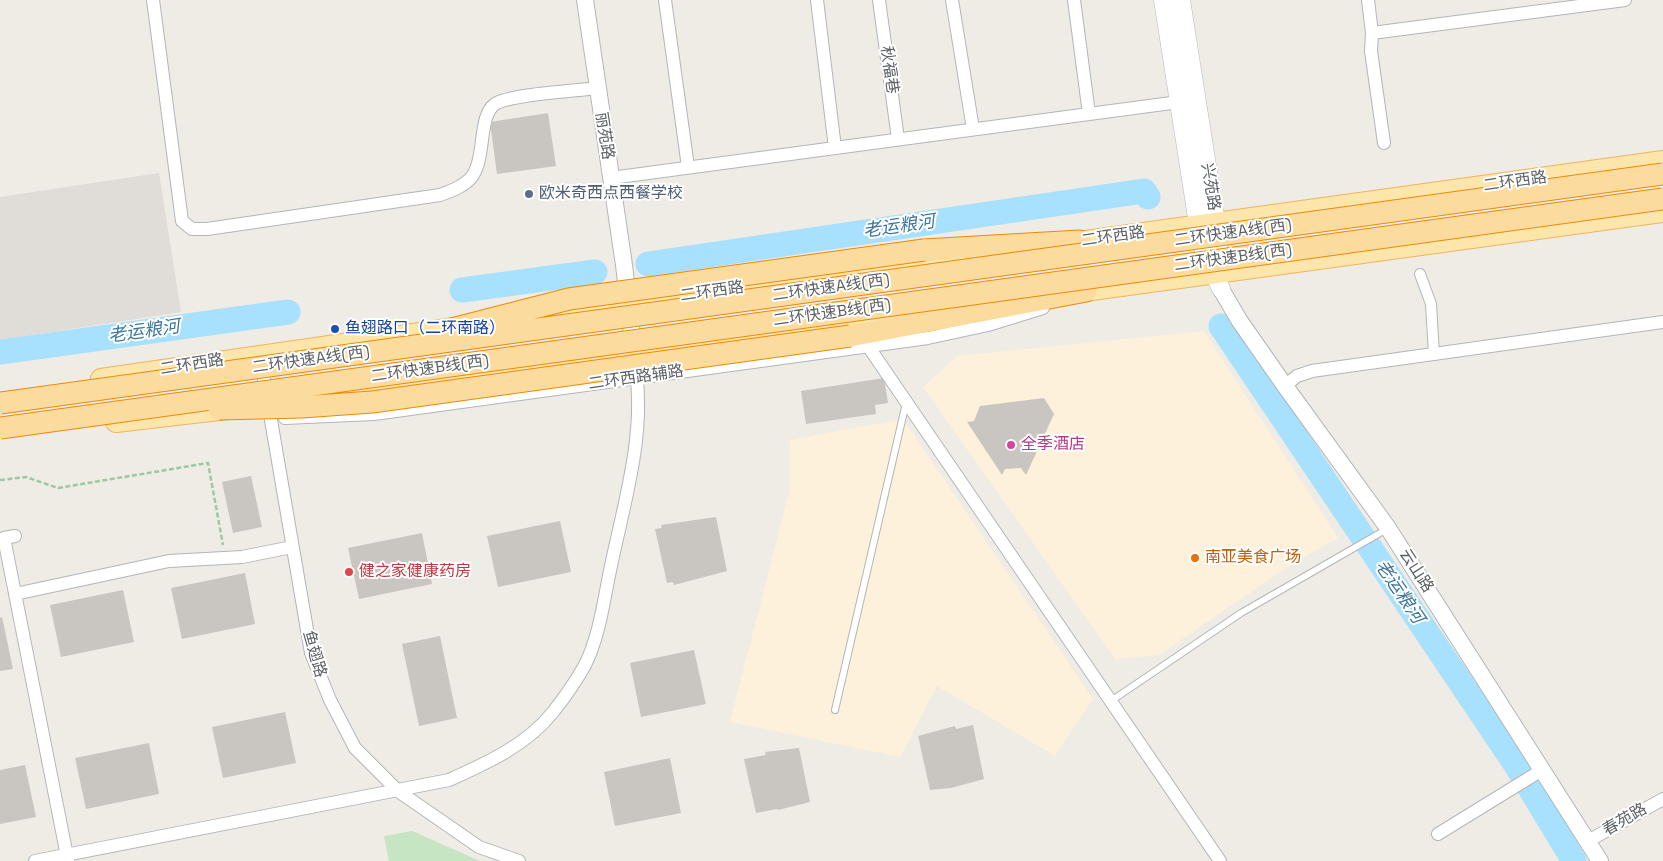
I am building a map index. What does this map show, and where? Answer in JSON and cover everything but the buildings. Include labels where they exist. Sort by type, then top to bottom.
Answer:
[{"type":"highway","name":"二环快速A线(西)","points":[[0,403],[269,360],[1663,174]]},
{"type":"highway","name":"二环快速B线(西)","points":[[0,428],[1663,199]]},
{"type":"highway","points":[[269,360],[409,340],[569,299],[924,250],[1080,242]]},
{"type":"highway","points":[[131,410],[281,408],[358,403],[859,341],[1086,291]]},
{"type":"main road","name":"兴苑路","points":[[1163,0],[1179,102],[1218,278]]},
{"type":"main road","name":"兴苑路","points":[[1182,0],[1207,224]]},
{"type":"main road","name":"二环西路","points":[[0,396],[269,360],[628,304],[1663,161]]},
{"type":"main road","points":[[0,435],[178,415],[269,411],[636,364],[1086,291],[1218,278],[1663,212]]},
{"type":"street","points":[[152,0],[182,221],[192,229],[207,229],[440,195],[461,186],[471,178],[479,163],[488,113],[496,104],[510,99],[597,88]]},
{"type":"street","name":"丽苑路","points":[[585,0],[636,364]]},
{"type":"street","points":[[665,0],[688,167]]},
{"type":"street","points":[[817,0],[835,148]]},
{"type":"street","name":"秋福巷","points":[[879,0],[898,139]]},
{"type":"street","points":[[952,0],[973,130]]},
{"type":"street","points":[[1074,0],[1090,114]]},
{"type":"street","points":[[1368,0],[1372,33],[1371,51],[1384,143]]},
{"type":"street","points":[[1372,33],[1575,3],[1626,0]]},
{"type":"street","points":[[610,178],[1179,102]]},
{"type":"street","points":[[1420,274],[1431,304],[1434,355]]},
{"type":"street","name":"云山路","points":[[1218,278],[1239,320],[1284,386],[1388,528],[1538,772],[1600,861]]},
{"type":"street","points":[[1284,386],[1297,376],[1312,371],[1663,322]]},
{"type":"street","points":[[859,341],[906,402],[1220,861]]},
{"type":"street","name":"二环西路辅路","points":[[636,364],[859,341]]},
{"type":"street","name":"鱼翅路","points":[[269,360],[269,411],[311,653],[330,700],[354,748],[398,791],[478,847],[519,861]]},
{"type":"street","points":[[35,861],[67,858],[450,780],[500,756],[552,714],[585,664],[599,622],[634,457],[636,364]]},
{"type":"street","points":[[15,536],[4,538],[67,858]]},
{"type":"street","points":[[15,594],[168,561],[226,558],[292,547]]},
{"type":"street","points":[[1438,834],[1538,772]]},
{"type":"street","name":"春苑路","points":[[1588,842],[1663,799]]},
{"type":"lane","points":[[835,710],[906,402]]},
{"type":"lane","points":[[1111,701],[1241,613],[1388,528]]},
{"type":"path","points":[[0,480],[26,477],[58,488],[208,463],[226,558]]},
{"type":"shaded area","points":[[159,173],[181,312],[0,340],[0,197]]},
{"type":"shaded area","points":[[1204,331],[1338,538],[1295,562],[1159,655],[1115,659],[923,387],[957,356]]},
{"type":"shaded area","points":[[903,419],[1093,699],[1055,756],[937,686],[900,757],[730,722],[789,492],[790,440]]},
{"type":"green space","points":[[412,831],[480,861],[389,861],[384,836]]},
{"type":"waterway","name":"老运粮河","points":[[648,264],[1144,191],[1148,197]]},
{"type":"waterway","name":"老运粮河","points":[[462,290],[595,272]]},
{"type":"waterway","name":"老运粮河","points":[[0,352],[288,312]]},
{"type":"waterway","name":"老运粮河","points":[[1221,326],[1516,765],[1574,861]]},
{"type":"place","name":"欧米奇西点西餐学校","points":[[529,194]]},
{"type":"place","name":"鱼翅路口（二环南路）","points":[[335,329]]},
{"type":"place","name":"全季酒店","points":[[1011,445]]},
{"type":"place","name":"南亚美食广场","points":[[1195,558]]},
{"type":"place","name":"健之家健康药房","points":[[349,572]]}]
